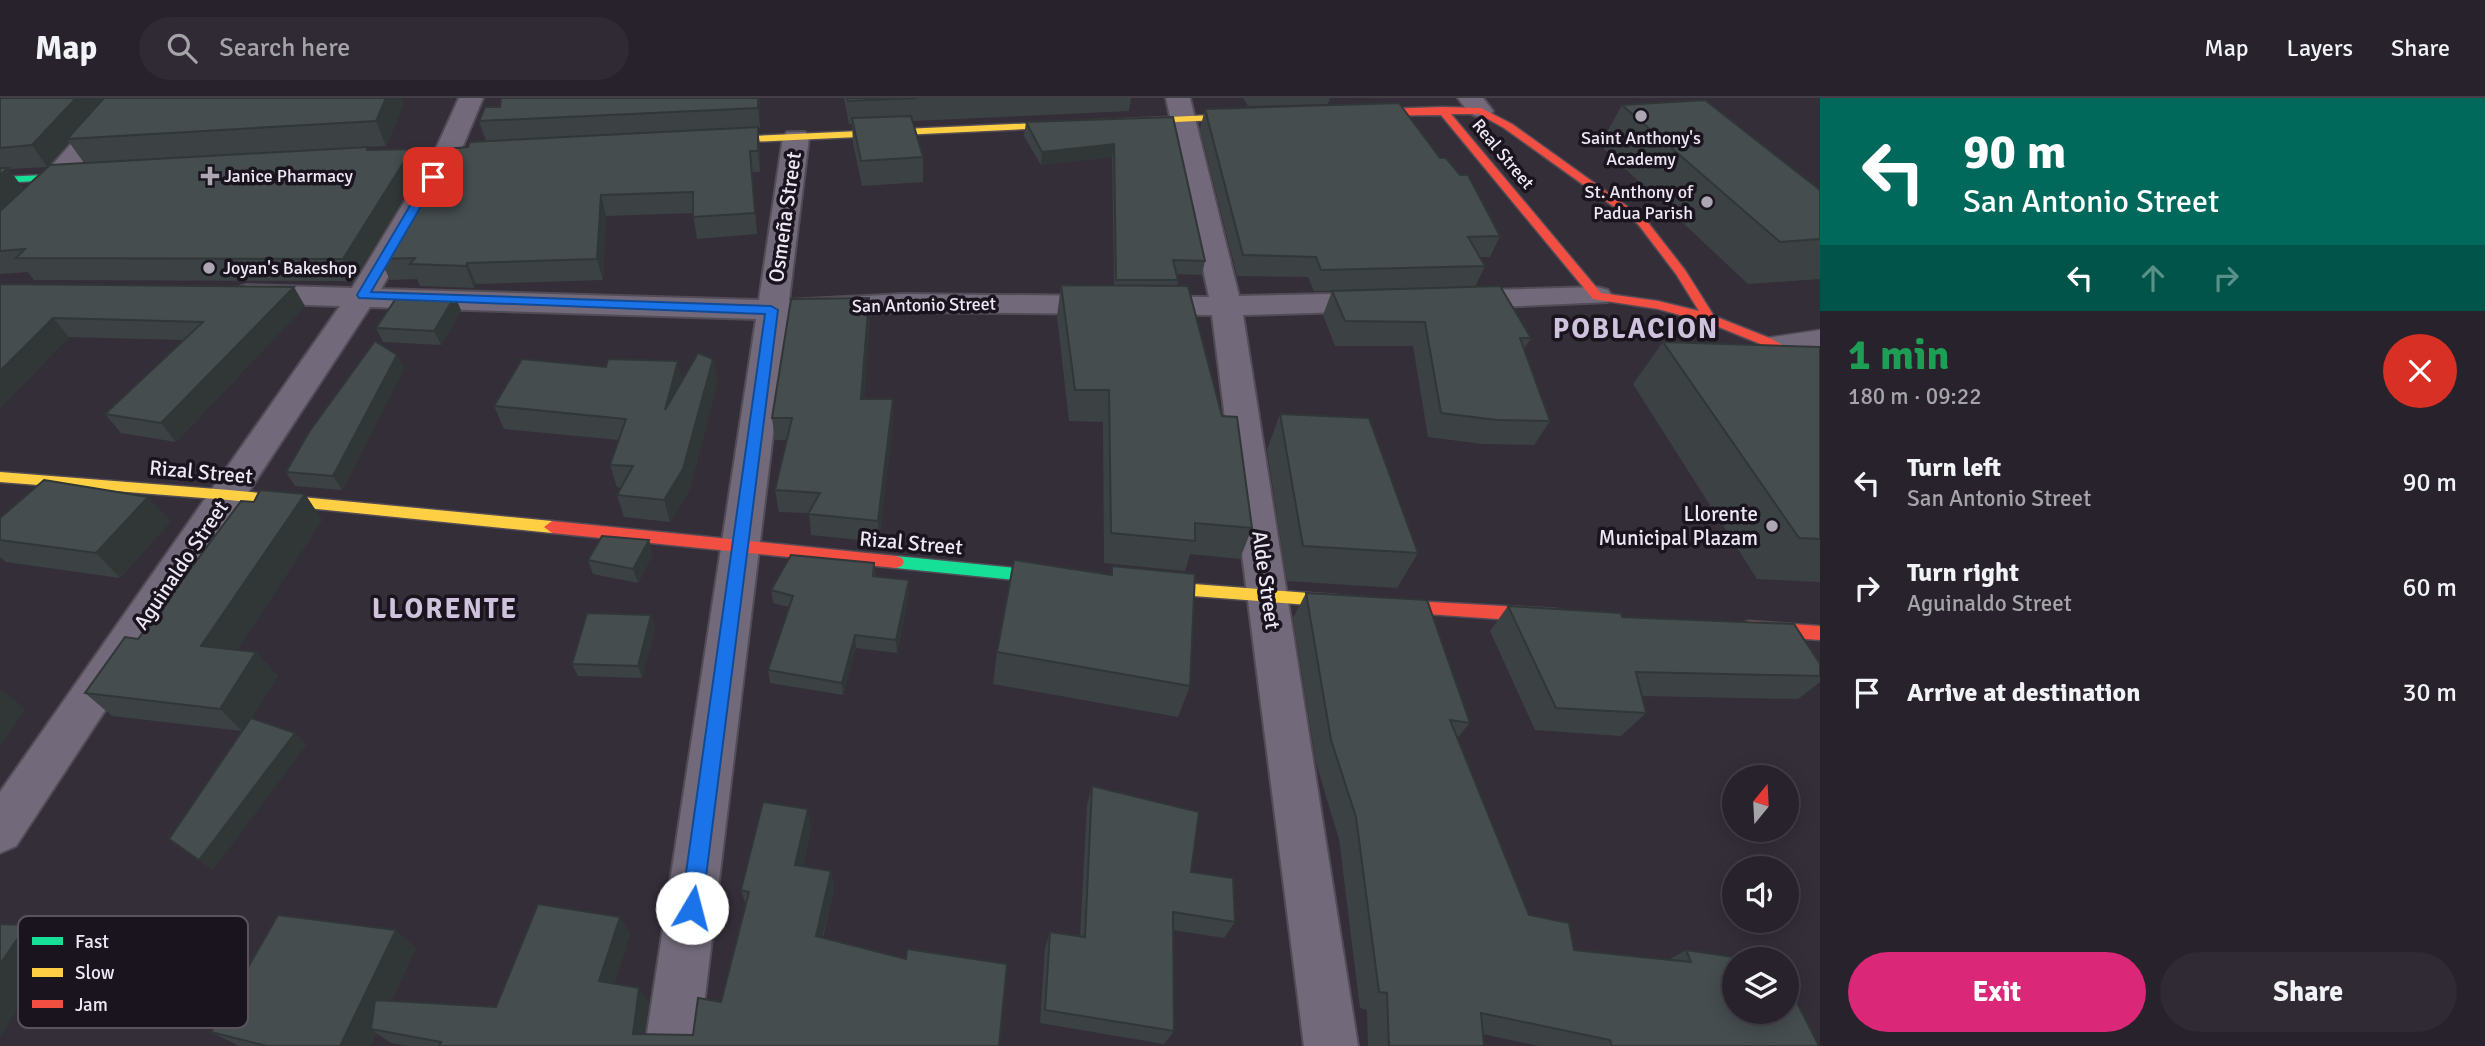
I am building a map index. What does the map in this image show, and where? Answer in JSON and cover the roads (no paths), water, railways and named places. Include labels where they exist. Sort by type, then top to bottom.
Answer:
[{"type":"street","points":[[0,230],[55,178],[125,98]]},
{"type":"street","name":"Aguinaldo Street","points":[[0,831],[363,295],[447,153],[471,98]]},
{"type":"street","name":"Real Street","points":[[1597,296],[1442,110],[1476,104],[1642,222],[1681,273],[1708,316]]},
{"type":"street","points":[[684,142],[796,137],[1181,108],[1270,116]]},
{"type":"street","name":"Alde Street","points":[[1181,108],[1226,306],[1331,1046]]},
{"type":"street","points":[[1337,114],[1442,110]]},
{"type":"street","name":"Osmeña Street","points":[[672,1046],[796,137]]},
{"type":"street","points":[[339,160],[517,150]]},
{"type":"street","points":[[0,180],[109,175]]},
{"type":"street","name":"San Antonio Street","points":[[223,293],[363,295],[771,310],[903,303],[1226,306],[1597,296]]},
{"type":"street","points":[[1597,296],[1636,299],[1708,316],[1775,343],[1820,373]]},
{"type":"street","name":"Rizal Street","points":[[0,477],[229,495],[1075,580]]},
{"type":"street","points":[[1130,585],[1269,598],[1572,617]]},
{"type":"street","points":[[1737,628],[1820,633]]},
{"type":"lane","points":[[1775,343],[1820,338]]},
{"type":"place","name":"Saint Anthony's Academy","points":[[1641,116]]},
{"type":"place","name":"Janice Pharmacy","points":[[210,176]]},
{"type":"place","name":"St. Anthony of Padua Parish","points":[[1707,202]]},
{"type":"place","name":"Joyan's Bakeshop","points":[[209,268]]},
{"type":"place","name":"Llorente Municipal Plazam","points":[[1772,526]]},
{"type":"district","name":"POBLACION","points":[[1636,328]]},
{"type":"district","name":"LLORENTE","points":[[445,608]]}]
